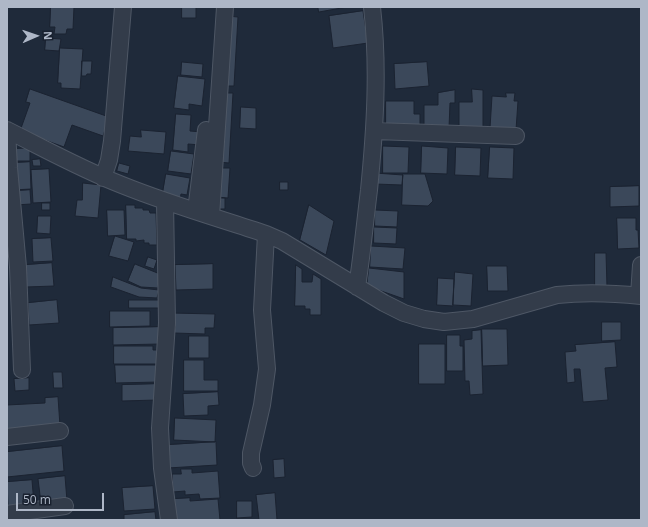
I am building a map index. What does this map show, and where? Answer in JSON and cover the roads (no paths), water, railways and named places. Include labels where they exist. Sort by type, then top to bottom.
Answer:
[{"type":"street","points":[[104,178],[112,141],[122,7]]},
{"type":"street","points":[[203,214],[206,125],[216,7]]},
{"type":"street","points":[[203,214],[225,7]]},
{"type":"street","points":[[357,287],[362,255],[375,131],[376,80],[372,7]]},
{"type":"street","points":[[22,370],[18,267],[7,130],[104,178],[165,201],[266,234],[293,247],[357,287],[404,313],[424,319],[444,322],[473,319],[556,295],[600,293],[640,296],[641,265]]},
{"type":"street","points":[[375,131],[516,136]]},
{"type":"street","points":[[165,201],[167,323],[160,428],[162,468],[170,520]]},
{"type":"street","points":[[254,468],[251,463],[251,453],[262,405],[267,369],[262,310],[266,234]]},
{"type":"street","points":[[7,437],[60,431]]},
{"type":"street","points":[[7,514],[65,506]]}]
